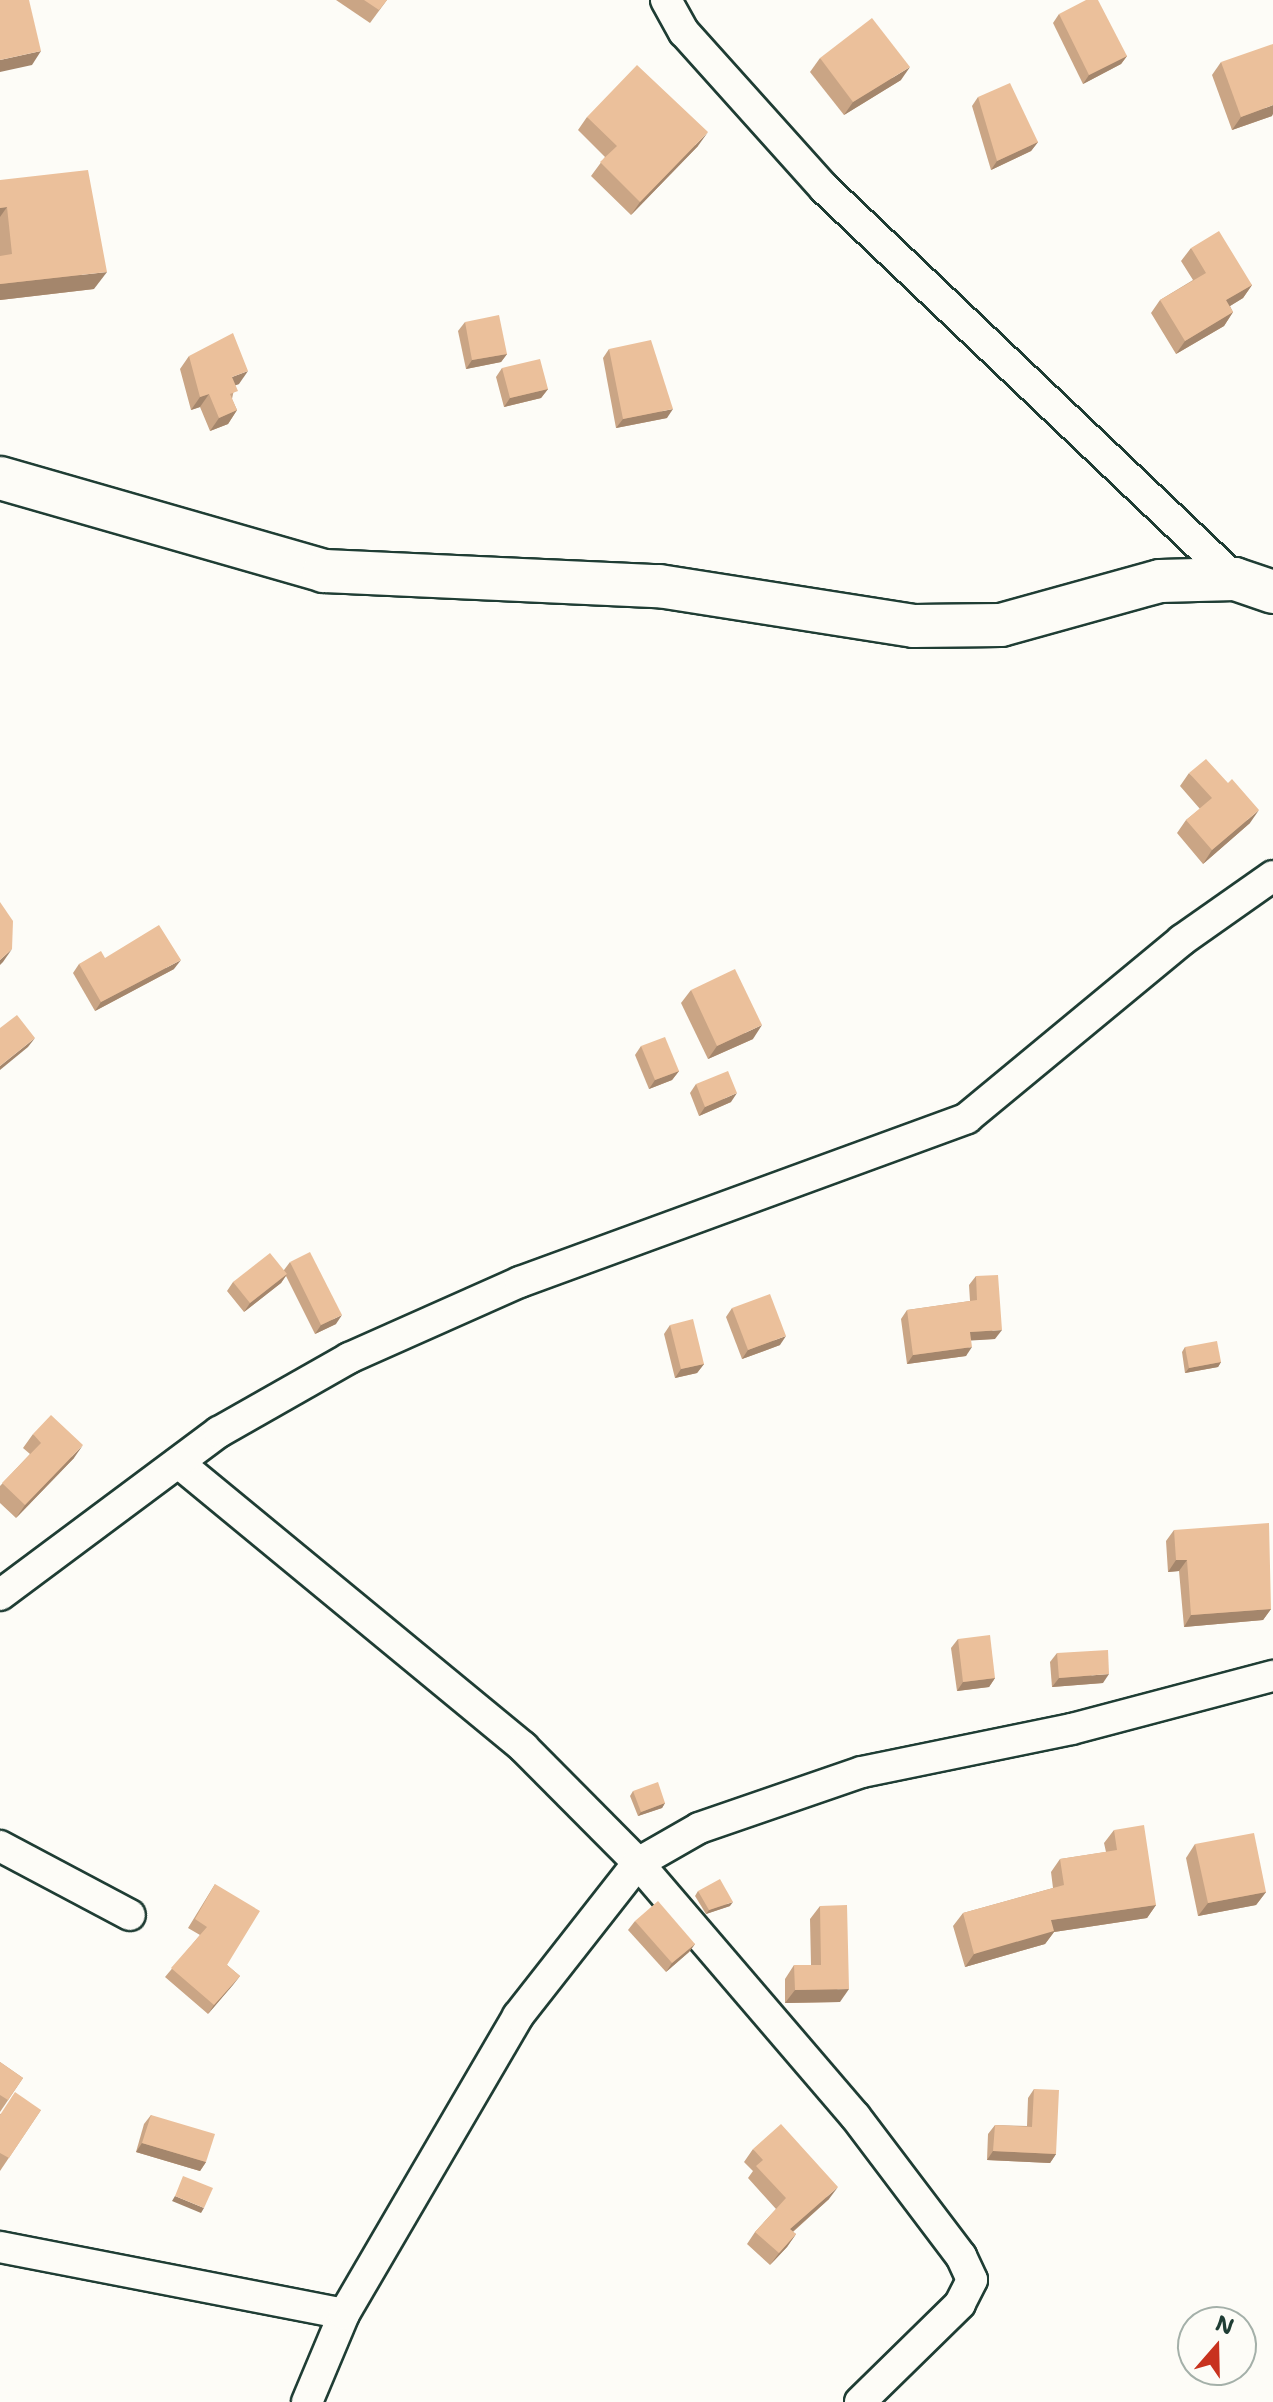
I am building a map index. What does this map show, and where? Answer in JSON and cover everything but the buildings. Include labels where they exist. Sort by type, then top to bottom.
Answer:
[{"type":"highway","points":[[0,478],[242,553],[324,571],[659,586],[914,626],[1001,625],[1160,581],[1254,586]]},
{"type":"street","points":[[666,0],[684,32],[824,188],[1254,586]]},
{"type":"street","points":[[0,1595],[219,1432],[349,1358],[520,1282],[947,1130],[1273,876]]},
{"type":"street","points":[[180,1464],[523,1747],[638,1863],[855,2116],[972,2280],[960,2304],[860,2402]]},
{"type":"street","points":[[307,2402],[344,2314],[518,2016],[638,1863],[699,1828],[862,1772],[1087,1725],[1273,1676]]},
{"type":"street","points":[[0,1846],[130,1915]]},
{"type":"street","points":[[0,2247],[344,2314]]}]
